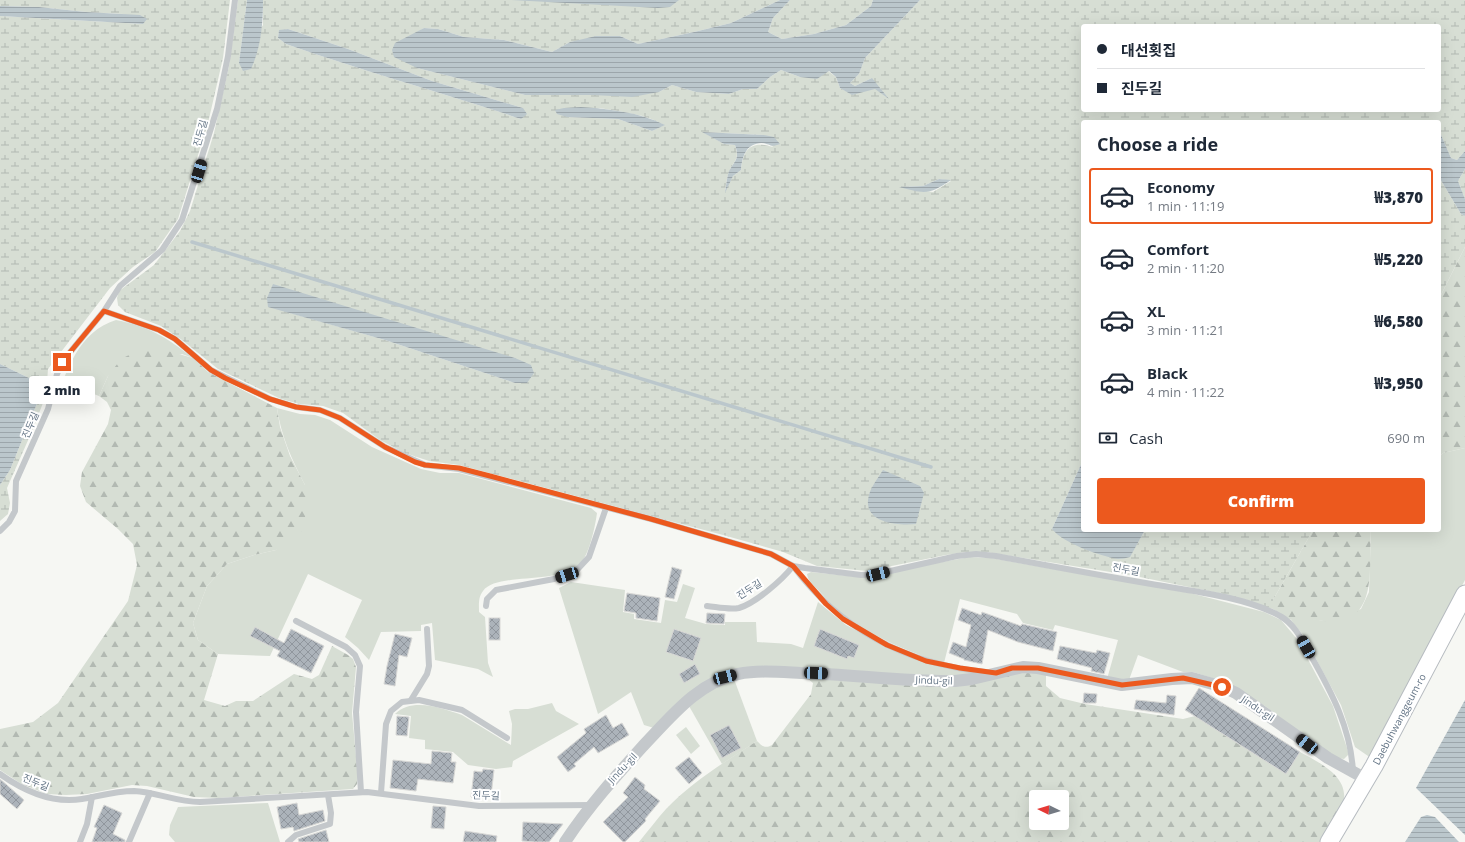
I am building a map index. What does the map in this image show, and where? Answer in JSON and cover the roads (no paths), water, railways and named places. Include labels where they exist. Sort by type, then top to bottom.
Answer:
[{"type":"main road","name":"Daebuhwanggeum-ro","points":[[1328,842],[1360,776],[1465,594]]},
{"type":"street","name":"Jindu-gil","points":[[565,842],[591,805],[685,703],[712,683],[725,677],[754,672],[843,674],[938,681],[972,679],[1023,667],[1048,670],[1122,685],[1183,678],[1212,683],[1236,693],[1285,726],[1307,744],[1360,776]]},
{"type":"lane","name":"진두길","points":[[0,531],[9,522],[16,511],[16,482],[48,409],[62,362],[104,311],[124,282],[162,250],[182,220],[217,109],[229,49],[235,0]]},
{"type":"lane","name":"진두길","points":[[104,311],[159,330],[175,339],[211,370],[225,378],[270,399],[296,407],[320,410],[340,418],[385,447],[406,458],[425,465],[459,468],[771,554],[793,566],[826,604],[843,619],[887,645],[926,661],[996,673]]},
{"type":"lane","points":[[486,606],[487,599],[496,590],[554,579],[576,571],[589,557],[606,508]]},
{"type":"lane","name":"진두길","points":[[793,566],[861,575],[878,574],[957,556],[976,554],[996,556],[1191,590],[1261,608],[1281,616],[1291,625],[1325,680],[1345,726],[1352,754],[1360,776]]},
{"type":"lane","name":"진두길","points":[[707,606],[731,608],[744,606],[776,583],[793,566]]},
{"type":"lane","points":[[296,621],[346,647],[355,655],[360,666],[356,712],[361,792]]},
{"type":"lane","points":[[411,700],[427,674],[429,666],[427,629]]},
{"type":"lane","points":[[381,793],[388,716],[395,707],[411,700],[419,700],[462,710],[507,738]]},
{"type":"lane","name":"진두길","points":[[0,774],[33,793],[48,798],[65,800],[127,792],[150,793],[181,801],[195,802],[361,792],[381,793],[479,806],[591,805]]},
{"type":"lane","points":[[130,842],[150,793]]},
{"type":"lane","points":[[288,842],[296,835],[330,824],[331,813],[328,794]]},
{"type":"lane","points":[[80,842],[87,824],[92,797]]},
{"type":"waterway","points":[[192,242],[931,467]]}]
